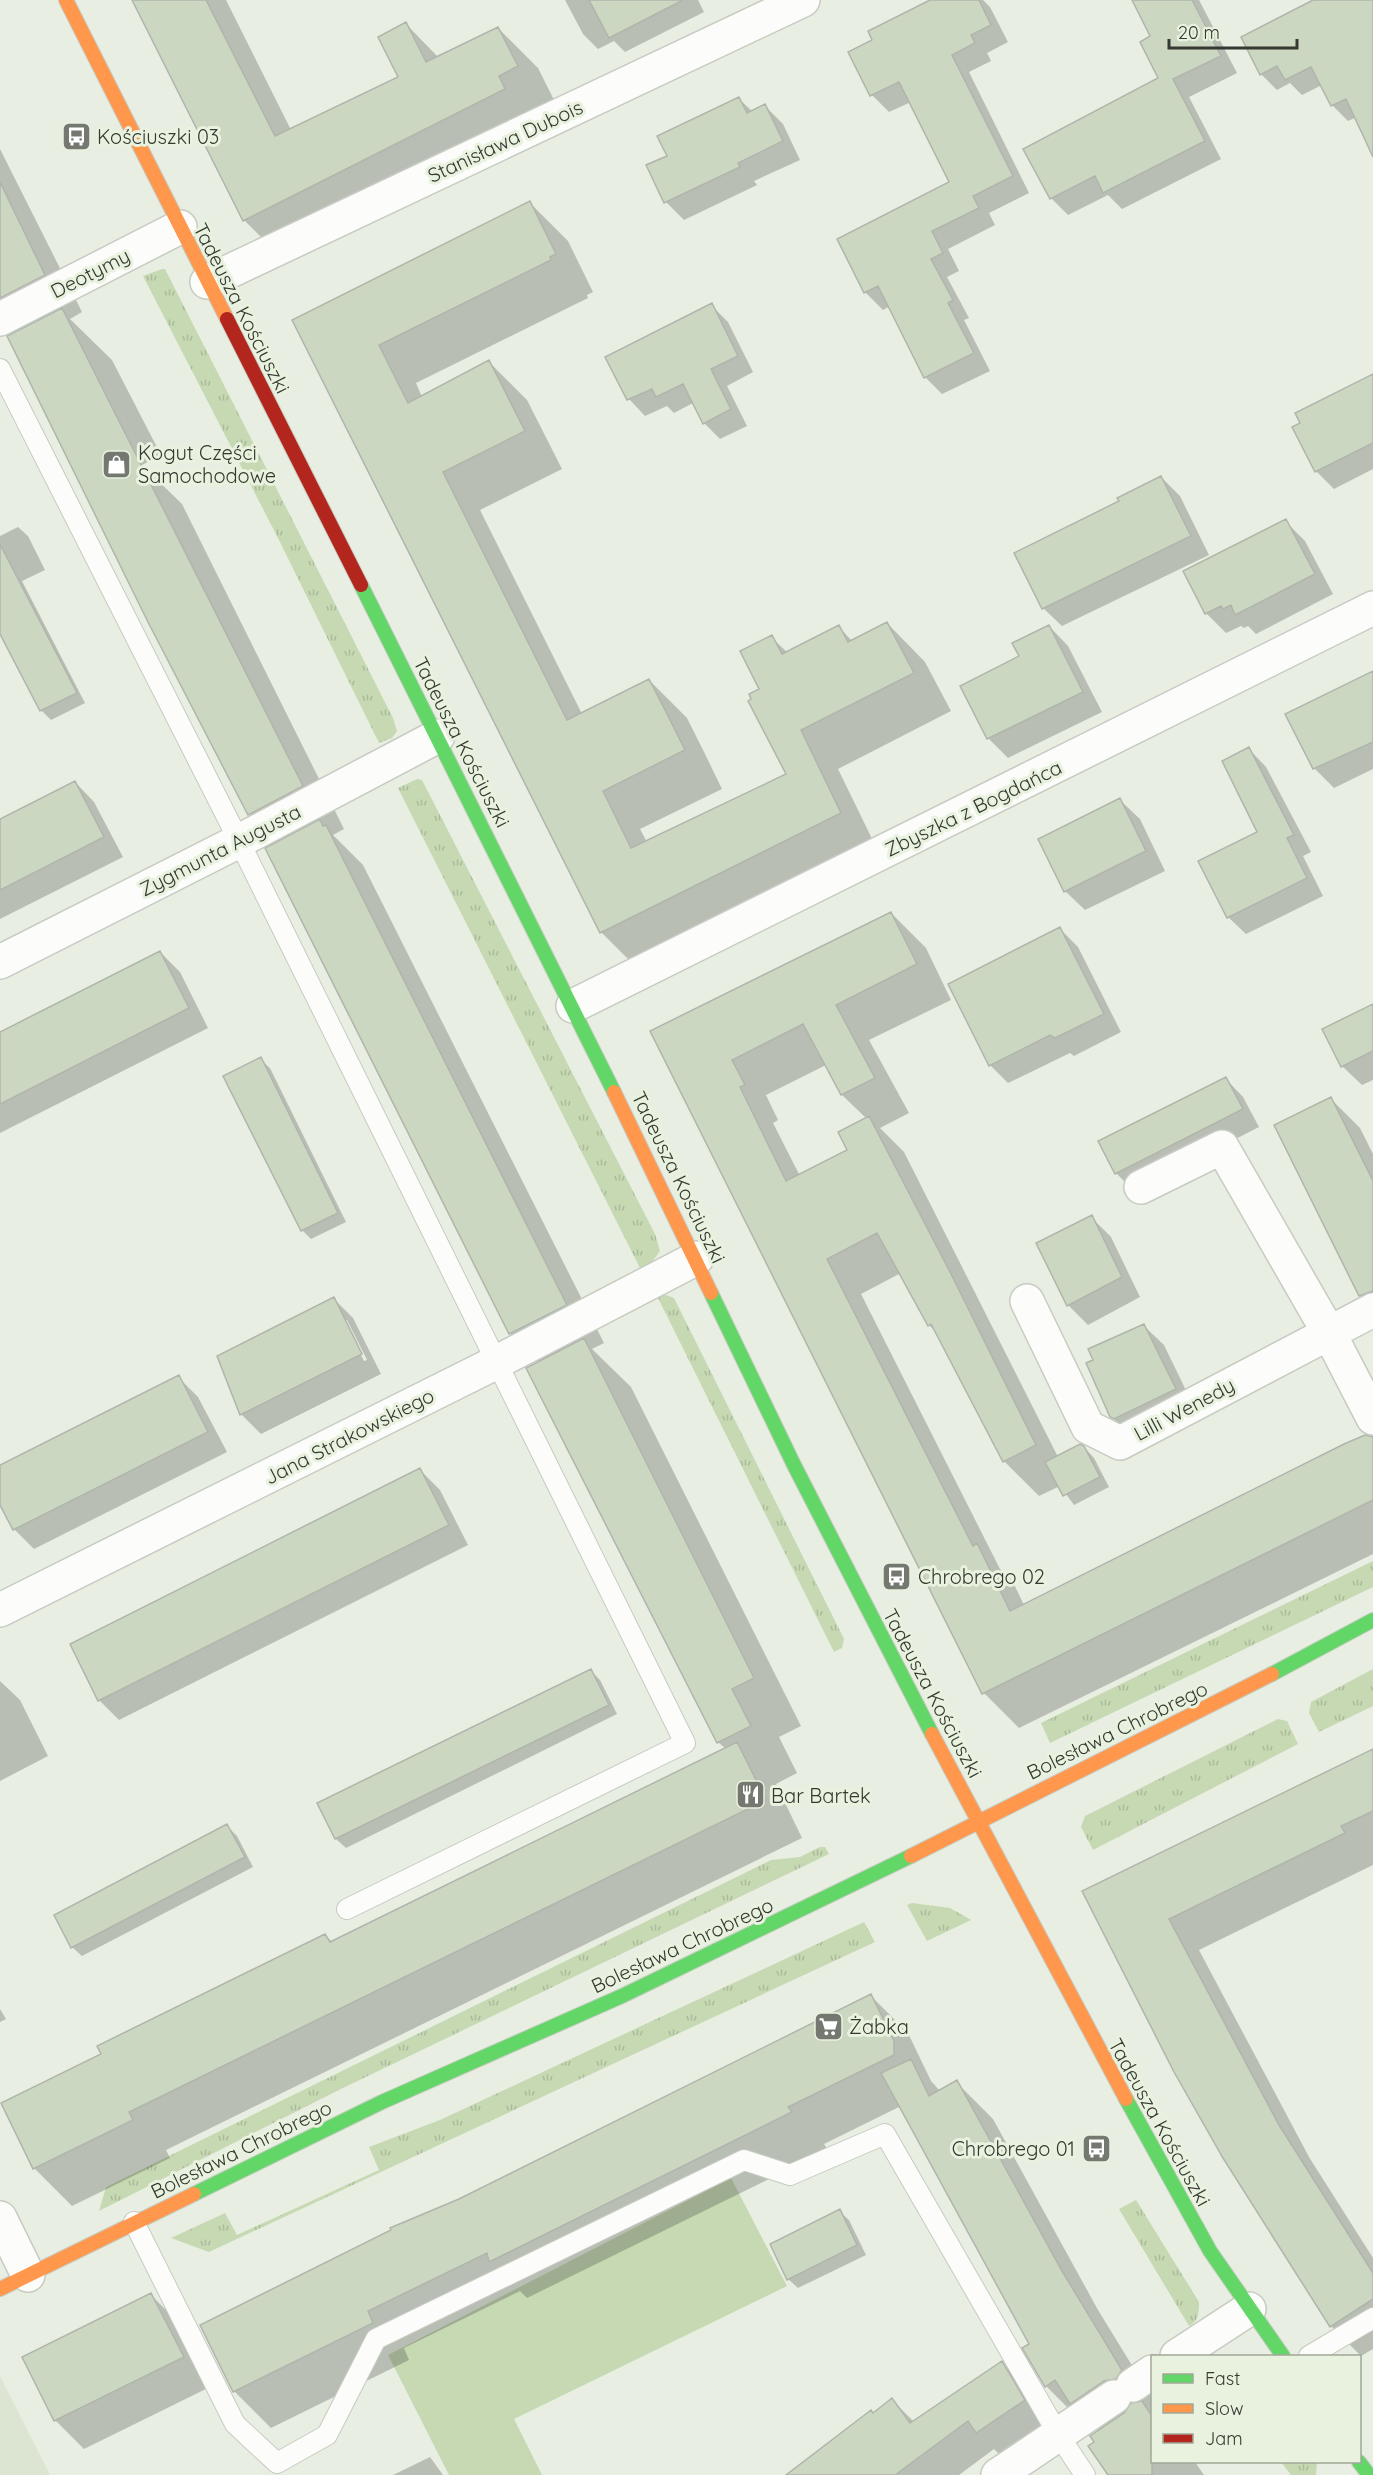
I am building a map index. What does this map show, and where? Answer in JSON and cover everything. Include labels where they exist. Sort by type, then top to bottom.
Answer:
[{"type":"street","name":"Tadeusza Kościuszki","points":[[66,0],[573,1006],[697,1258],[794,1465],[897,1668],[1170,2183],[1250,2309],[1282,2355]]},
{"type":"street","name":"Stanisława Dubois","points":[[207,282],[803,0]]},
{"type":"street","name":"Deotymy","points":[[0,319],[180,227]]},
{"type":"street","name":"Zbyszka z Bogdańca","points":[[573,1006],[1373,608]]},
{"type":"street","name":"Zygmunta Augusta","points":[[0,962],[239,841],[438,736]]},
{"type":"street","points":[[1141,1187],[1222,1147],[1329,1333],[1373,1418]]},
{"type":"street","name":"Jana Strakowskiego","points":[[0,1610],[497,1362],[697,1258]]},
{"type":"street","name":"Lilli Wenedy","points":[[1027,1301],[1088,1427],[1120,1443],[1373,1310]]},
{"type":"street","name":"Bolesława Chrobrego","points":[[14,2282],[403,2093],[622,1996],[833,1895],[1247,1687],[1373,1620]]},
{"type":"street","points":[[0,2218],[14,2282]]},
{"type":"street","points":[[1179,2355],[1250,2309]]},
{"type":"street","points":[[998,2475],[1133,2385]]},
{"type":"street","points":[[1360,2463],[1369,2475]]},
{"type":"lane","points":[[0,369],[239,841],[685,1743],[347,1909]]},
{"type":"lane","points":[[134,2222],[235,2424],[278,2463],[327,2435],[376,2339],[744,2160],[790,2175],[885,2134],[1058,2434],[1086,2475]]},
{"type":"lane","points":[[1311,2355],[1373,2319]]},
{"type":"shaded area","points":[[0,2376],[50,2475],[0,2475]]},
{"type":"green space","points":[[165,269],[393,718],[397,731],[392,738],[379,743],[279,540],[143,276]]},
{"type":"green space","points":[[417,779],[422,780],[655,1234],[660,1251],[651,1263],[640,1268],[398,788]]},
{"type":"green space","points":[[666,1295],[674,1298],[844,1639],[842,1648],[834,1652],[657,1296]]},
{"type":"green space","points":[[1373,1561],[1373,1587],[1050,1743],[1041,1723]]},
{"type":"green space","points":[[1373,1669],[1373,1706],[1319,1732],[1309,1713],[1311,1702]]},
{"type":"green space","points":[[1278,1719],[1287,1721],[1298,1744],[1093,1850],[1081,1827],[1085,1816]]},
{"type":"green space","points":[[820,1847],[825,1847],[829,1854],[343,2088],[99,2211],[106,2187],[771,1860],[800,1857]]},
{"type":"green space","points":[[912,1903],[950,1908],[971,1920],[927,1941],[907,1905]]},
{"type":"green space","points":[[864,1922],[875,1942],[209,2252],[171,2238],[225,2213],[237,2235],[379,2170],[369,2147],[440,2120]]},
{"type":"green space","points":[[731,2178],[787,2286],[514,2419],[542,2475],[449,2475],[388,2355]]},
{"type":"green space","points":[[1136,2200],[1199,2302],[1198,2316],[1189,2326],[1119,2209]]},
{"type":"green space","points":[[1282,2463],[1317,2463],[1316,2475],[1291,2475]]},
{"type":"building","points":[[132,0],[206,0],[275,136],[398,77],[378,37],[406,22],[426,62],[498,27],[518,66],[499,76],[505,89],[243,221]]},
{"type":"building","points":[[589,0],[683,0],[609,38]]},
{"type":"building","points":[[930,0],[979,0],[991,25],[971,35],[975,43],[952,55],[1013,176],[973,196],[979,208],[932,231],[943,253],[931,259],[953,300],[948,303],[974,353],[924,378],[878,286],[864,293],[837,239],[949,182],[899,82],[870,96],[848,52],[872,40],[868,31]]},
{"type":"building","points":[[1132,0],[1192,0],[1221,56],[1173,79],[1205,141],[1103,193],[1095,176],[1050,199],[1023,149],[1158,78],[1140,42],[1150,36]]},
{"type":"building","points":[[1313,0],[1373,0],[1373,157],[1346,99],[1331,106],[1311,67],[1285,80],[1277,66],[1260,75],[1241,37]]},
{"type":"building","points":[[739,97],[747,113],[765,104],[783,141],[738,163],[740,167],[664,203],[646,165],[667,156],[657,136]]},
{"type":"building","points":[[0,182],[45,275],[0,298]]},
{"type":"building","points":[[530,201],[556,254],[550,257],[551,260],[379,345],[408,403],[489,360],[525,431],[443,472],[567,720],[649,679],[667,714],[685,750],[603,791],[631,848],[786,774],[748,701],[751,699],[749,694],[759,689],[740,651],[772,635],[782,654],[839,625],[848,642],[887,622],[914,673],[801,730],[841,813],[600,933],[292,320]]},
{"type":"building","points":[[712,303],[738,356],[711,369],[731,409],[703,424],[683,384],[656,397],[652,389],[627,400],[605,357]]},
{"type":"building","points":[[62,308],[303,786],[248,815],[149,624],[7,336]]},
{"type":"building","points":[[1373,374],[1373,443],[1315,472],[1292,427],[1300,423],[1295,413]]},
{"type":"building","points":[[1161,476],[1191,536],[1042,609],[1014,553],[1119,501],[1117,498]]},
{"type":"building","points":[[1286,519],[1315,574],[1235,615],[1231,605],[1223,609],[1221,606],[1205,614],[1183,571]]},
{"type":"building","points":[[0,544],[77,693],[40,711],[0,634]]},
{"type":"building","points":[[1049,625],[1083,692],[987,739],[960,686],[1019,656],[1012,643]]},
{"type":"building","points":[[1373,671],[1373,742],[1313,769],[1285,714]]},
{"type":"building","points":[[1249,747],[1294,835],[1287,838],[1307,878],[1227,918],[1198,861],[1257,832],[1222,761]]},
{"type":"building","points":[[75,781],[104,837],[0,890],[0,819]]},
{"type":"building","points":[[1120,798],[1146,851],[1064,892],[1038,839]]},
{"type":"building","points":[[320,819],[323,826],[326,825],[567,1305],[509,1334],[265,848]]},
{"type":"building","points":[[891,912],[917,964],[836,1005],[875,1078],[841,1095],[803,1024],[732,1060],[745,1085],[740,1087],[786,1181],[847,1150],[838,1132],[869,1116],[950,1272],[1036,1445],[1003,1462],[931,1324],[928,1326],[877,1233],[827,1259],[973,1546],[977,1543],[1010,1611],[1344,1444],[1365,1435],[1373,1437],[1373,1500],[982,1694],[650,1031]]},
{"type":"building","points":[[1060,927],[1104,1014],[1055,1038],[1050,1035],[989,1066],[948,984]]},
{"type":"building","points":[[160,951],[189,1008],[0,1104],[0,1032]]},
{"type":"building","points":[[1373,1004],[1373,1051],[1341,1067],[1322,1029]]},
{"type":"building","points":[[261,1057],[338,1213],[301,1231],[223,1076]]},
{"type":"building","points":[[1226,1077],[1243,1109],[1115,1174],[1098,1141]]},
{"type":"building","points":[[1331,1097],[1373,1181],[1373,1291],[1359,1296],[1274,1125]]},
{"type":"building","points":[[1092,1215],[1122,1277],[1067,1306],[1036,1243]]},
{"type":"building","points":[[334,1297],[362,1354],[240,1415],[217,1356]]},
{"type":"building","points":[[1144,1324],[1176,1389],[1114,1419],[1110,1417],[1086,1363],[1093,1360],[1088,1349]]},
{"type":"building","points":[[584,1338],[754,1678],[732,1689],[751,1726],[717,1743],[526,1368]]},
{"type":"building","points":[[179,1375],[208,1432],[13,1530],[0,1505],[0,1465]]},
{"type":"building","points":[[1080,1444],[1084,1446],[1100,1477],[1063,1496],[1045,1462]]},
{"type":"building","points":[[420,1468],[449,1525],[98,1701],[70,1644]]},
{"type":"building","points":[[591,1669],[609,1705],[335,1839],[317,1803]]},
{"type":"building","points":[[737,1742],[766,1800],[129,2112],[133,2120],[33,2169],[1,2103],[101,2054],[97,2046],[325,1934],[330,1942]]},
{"type":"building","points":[[1373,1749],[1373,1811],[1341,1826],[1345,1833],[1169,1919],[1279,2125],[1373,2273],[1373,2299],[1330,2327],[1223,2158],[1174,2072],[1082,1891]]},
{"type":"building","points":[[227,1824],[245,1857],[71,1948],[54,1915]]},
{"type":"building","points":[[871,1994],[894,2041],[894,2055],[788,2107],[792,2112],[489,2262],[487,2253],[368,2311],[373,2323],[233,2392],[200,2325],[391,2230],[390,2228],[459,2199]]},
{"type":"building","points":[[911,2059],[929,2096],[957,2080],[1062,2271],[1122,2370],[1116,2379],[1104,2381],[1070,2404],[1055,2380],[1045,2387],[1022,2348],[1029,2344],[881,2073]]},
{"type":"building","points":[[840,2209],[857,2245],[787,2280],[770,2244]]},
{"type":"building","points":[[151,2293],[184,2357],[54,2421],[22,2357]]},
{"type":"building","points":[[1002,2361],[1025,2400],[976,2433],[968,2421],[895,2475],[786,2475],[871,2410],[873,2413],[892,2398],[910,2423]]},
{"type":"building","points":[[1142,2401],[1151,2414],[1152,2475],[1108,2475],[1088,2446],[1094,2442],[1090,2436],[1124,2413],[1131,2403]]},
{"type":"traffic: fast","points":[[361,585],[614,1092]]},
{"type":"traffic: fast","points":[[711,1293],[794,1465],[932,1734]]},
{"type":"traffic: fast","points":[[1272,1674],[1373,1620]]},
{"type":"traffic: fast","points":[[194,2194],[382,2102],[622,1996],[911,1856]]},
{"type":"traffic: fast","points":[[1126,2099],[1210,2251],[1282,2355]]},
{"type":"traffic: fast","points":[[1360,2463],[1369,2475]]},
{"type":"traffic: slow","points":[[66,0],[227,319]]},
{"type":"traffic: slow","points":[[614,1092],[711,1293]]},
{"type":"traffic: slow","points":[[911,1856],[1272,1674]]},
{"type":"traffic: slow","points":[[932,1734],[1126,2099]]},
{"type":"traffic: slow","points":[[0,2289],[194,2194]]},
{"type":"traffic: jam","points":[[227,319],[361,585]]},
{"type":"place","name":"Kościuszki 03","points":[[76,136]]},
{"type":"place","name":"Kogut Części Samochodowe","points":[[117,464]]},
{"type":"place","name":"Chrobrego 02","points":[[897,1576]]},
{"type":"place","name":"Bar Bartek","points":[[750,1795]]},
{"type":"place","name":"Żabka","points":[[828,2026]]},
{"type":"place","name":"Chrobrego 01","points":[[1096,2148]]}]
